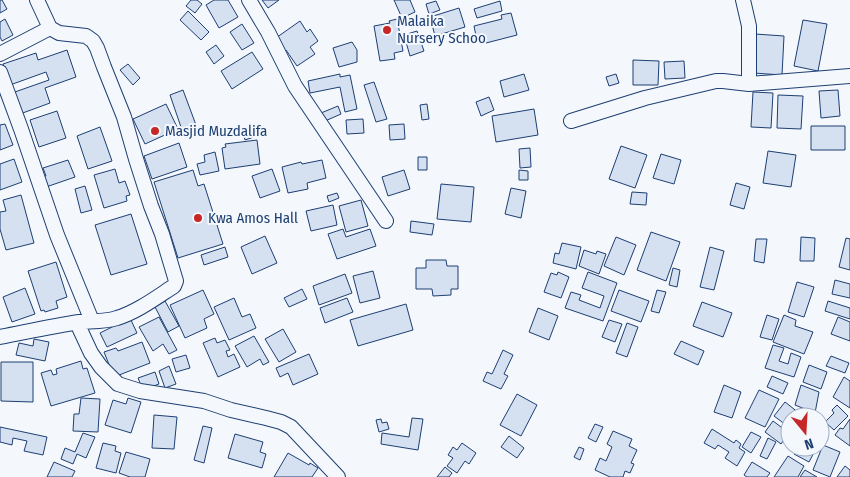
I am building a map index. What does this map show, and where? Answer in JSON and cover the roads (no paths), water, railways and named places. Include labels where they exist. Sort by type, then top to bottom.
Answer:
[{"type":"street","points":[[1,333],[110,320],[129,313],[174,286],[176,281],[124,117],[97,48],[93,41],[86,36],[59,33],[50,28],[37,0]]},
{"type":"street","points":[[249,0],[268,32],[295,86],[386,220]]},
{"type":"street","points":[[743,0],[749,26],[749,84]]},
{"type":"street","points":[[0,54],[50,28]]},
{"type":"street","points":[[0,72],[56,234],[92,321]]},
{"type":"street","points":[[571,121],[645,98],[716,81],[749,84],[850,76]]},
{"type":"street","points":[[77,323],[91,354],[118,384],[140,391],[204,401],[231,410],[282,422],[292,427],[338,477]]},
{"type":"place","name":"Malaika Nursery Schoo","points":[[387,30]]},
{"type":"place","name":"Masjid Muzdalifa","points":[[155,131]]},
{"type":"place","name":"Kwa Amos Hall","points":[[198,218]]}]
